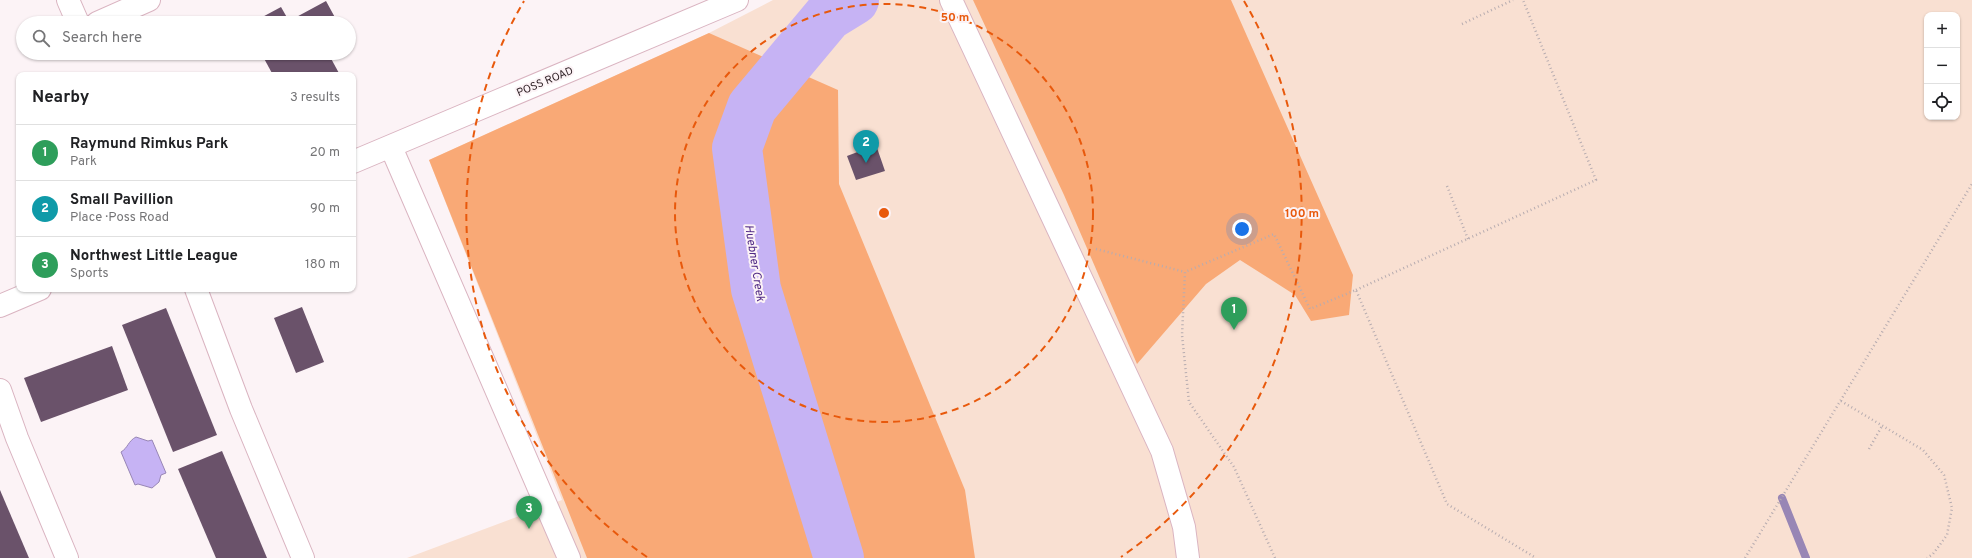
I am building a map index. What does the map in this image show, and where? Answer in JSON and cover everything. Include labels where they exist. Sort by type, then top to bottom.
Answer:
[{"type":"street","points":[[68,0],[75,16]]},
{"type":"street","points":[[113,16],[149,0]]},
{"type":"street","name":"POSS ROAD","points":[[356,161],[737,0]]},
{"type":"street","points":[[951,0],[1162,451],[1184,527],[1188,558]]},
{"type":"street","points":[[391,147],[569,558]]},
{"type":"street","points":[[0,306],[33,292]]},
{"type":"street","points":[[197,292],[241,409],[303,558]]},
{"type":"street","points":[[0,390],[17,438],[67,558]]},
{"type":"path","points":[[1462,24],[1514,0]]},
{"type":"path","points":[[1064,241],[1185,272],[1274,234],[1310,309],[1356,290],[1596,180],[1523,0]]},
{"type":"path","points":[[1745,558],[1972,184]]},
{"type":"path","points":[[1447,186],[1468,239]]},
{"type":"path","points":[[1185,272],[1182,335],[1189,402],[1234,467],[1275,558]]},
{"type":"path","points":[[1356,290],[1448,504],[1536,558]]},
{"type":"path","points":[[1841,401],[1923,450],[1944,475],[1952,508],[1947,535],[1933,554],[1927,558]]},
{"type":"path","points":[[1869,449],[1882,426]]},
{"type":"shaded area","points":[[773,0],[1972,0],[1972,558],[407,558],[562,500],[429,160],[709,33]]},
{"type":"shaded area","points":[[973,0],[1231,0],[1353,275],[1349,315],[1311,321],[1295,295],[1240,260],[1206,284],[1137,364],[1064,195]]},
{"type":"shaded area","points":[[709,33],[838,90],[839,184],[965,490],[975,558],[587,558],[429,160]]},
{"type":"shaded area","points":[[136,437],[148,441],[152,440],[166,473],[161,475],[159,482],[152,488],[138,484],[135,485],[121,452],[131,440]]},
{"type":"building","points":[[326,1],[334,16],[298,16]]},
{"type":"building","points":[[281,7],[286,16],[264,16]]},
{"type":"building","points":[[265,60],[332,60],[338,72],[271,72]]},
{"type":"building","points":[[876,145],[885,171],[856,180],[847,156]]},
{"type":"building","points":[[302,307],[324,362],[296,373],[274,318]]},
{"type":"building","points":[[166,308],[217,435],[173,452],[122,325]]},
{"type":"building","points":[[112,346],[128,390],[41,422],[24,378]]},
{"type":"building","points":[[222,451],[267,558],[216,558],[178,469]]},
{"type":"building","points":[[0,490],[29,558],[0,558]]},
{"type":"waterway","name":"Huebner Creek","points":[[839,558],[756,289],[737,148],[752,107],[828,16],[854,0]]},
{"type":"waterway","points":[[1782,498],[1806,558]]},
{"type":"place","name":"Small Pavillion","points":[[866,163]]},
{"type":"place","name":"Raymund Rimkus Park","points":[[1234,330]]},
{"type":"place","name":"Northwest Little League","points":[[529,529]]}]
